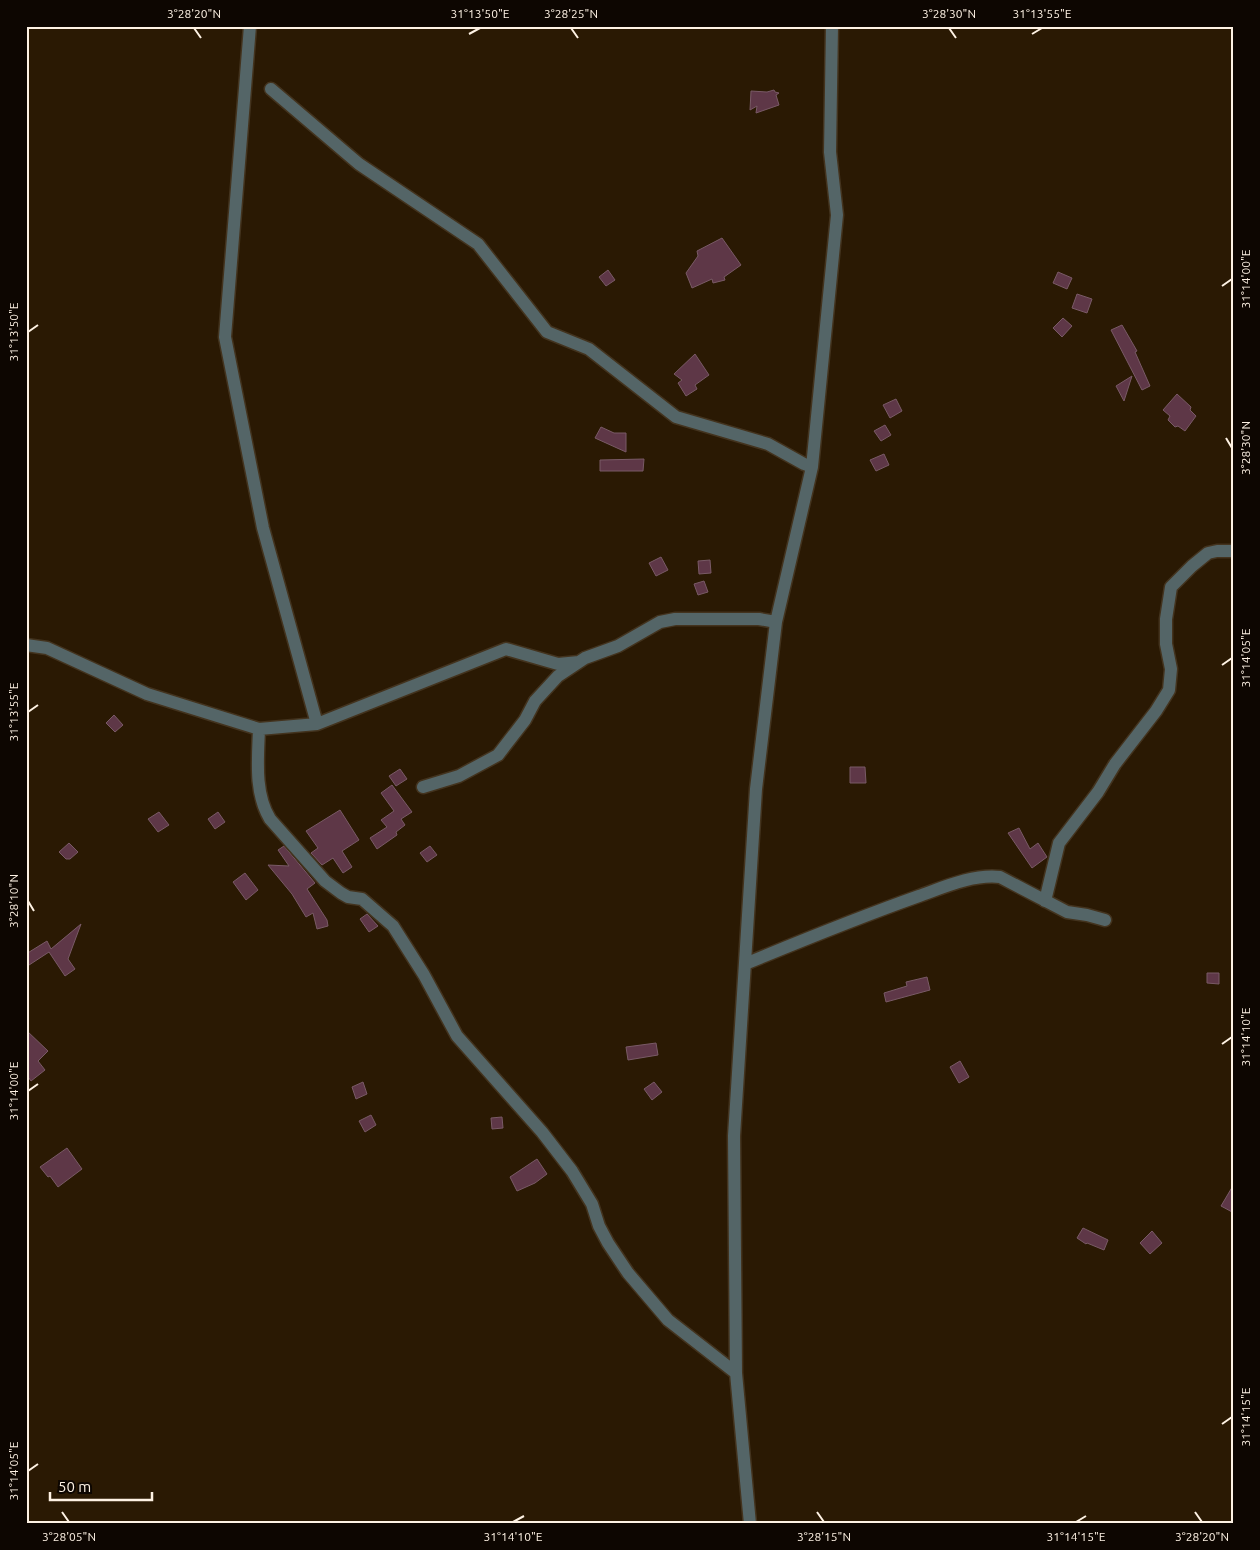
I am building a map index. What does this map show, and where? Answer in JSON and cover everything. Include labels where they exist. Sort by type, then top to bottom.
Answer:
[{"type":"street","points":[[250,26],[225,337],[263,528],[317,724]]},
{"type":"street","points":[[750,1524],[736,1373],[734,1136],[756,789],[776,622],[812,466],[837,216],[830,152],[832,26]]},
{"type":"street","points":[[270,89],[359,164],[478,244],[547,332],[589,348],[676,417],[768,444],[804,464],[812,466]]},
{"type":"street","points":[[1045,902],[1059,843],[1098,792],[1115,764],[1156,712],[1169,690],[1171,669],[1166,644],[1166,619],[1169,590],[1175,581],[1208,553],[1234,551]]},
{"type":"street","points":[[423,787],[459,776],[498,755],[525,720],[535,701],[558,676],[585,658],[618,646],[660,622],[675,618],[759,619],[776,622]]},
{"type":"street","points":[[26,645],[47,648],[147,694],[259,729],[317,724],[506,649],[558,664],[579,662]]},
{"type":"street","points":[[259,729],[258,762],[260,789],[263,808],[270,819],[325,881],[348,897],[362,899],[393,926],[424,975],[456,1036],[542,1132],[572,1171],[592,1204],[599,1226],[608,1243],[628,1273],[668,1320],[736,1373]]},
{"type":"street","points":[[745,964],[856,918],[946,887],[988,875],[1000,877],[1067,912],[1105,920]]},
{"type":"building","points":[[774,90],[779,93],[776,95],[779,105],[756,113],[757,106],[750,110],[751,91],[767,92]]},
{"type":"building","points":[[722,238],[741,265],[724,277],[725,280],[713,283],[712,279],[692,288],[686,273],[698,256],[697,251]]},
{"type":"building","points":[[608,270],[615,280],[606,286],[599,277]]},
{"type":"building","points":[[1058,272],[1072,278],[1067,289],[1053,283]]},
{"type":"building","points":[[1077,294],[1092,299],[1087,313],[1072,308]]},
{"type":"building","points":[[1063,318],[1072,326],[1062,337],[1053,328]]},
{"type":"building","points":[[1122,325],[1137,351],[1135,352],[1150,386],[1142,390],[1111,330]]},
{"type":"building","points":[[695,354],[709,375],[695,385],[697,389],[686,396],[678,383],[682,380],[674,374]]},
{"type":"building","points":[[1132,376],[1124,401],[1116,386]]},
{"type":"building","points":[[1177,394],[1191,407],[1190,410],[1196,416],[1185,431],[1178,426],[1175,427],[1168,420],[1170,416],[1163,410]]},
{"type":"building","points":[[896,399],[902,411],[890,418],[883,405]]},
{"type":"building","points":[[885,425],[891,435],[881,441],[874,431]]},
{"type":"building","points":[[601,427],[614,433],[626,433],[626,452],[595,438]]},
{"type":"building","points":[[884,454],[889,465],[876,471],[870,460]]},
{"type":"building","points":[[644,459],[643,471],[600,471],[600,460]]},
{"type":"building","points":[[661,557],[668,570],[656,576],[649,563]]},
{"type":"building","points":[[710,560],[711,573],[699,574],[698,561]]},
{"type":"building","points":[[704,581],[708,592],[698,595],[694,584]]},
{"type":"building","points":[[114,715],[123,725],[115,732],[106,723]]},
{"type":"building","points":[[850,767],[865,767],[866,783],[850,783]]},
{"type":"building","points":[[400,769],[407,779],[396,786],[389,776]]},
{"type":"building","points":[[392,785],[412,812],[401,819],[405,825],[396,832],[397,835],[377,849],[370,838],[387,827],[381,820],[394,811],[381,793]]},
{"type":"building","points":[[340,810],[359,840],[342,851],[352,867],[343,873],[333,858],[322,865],[311,853],[318,848],[306,831]]},
{"type":"building","points":[[159,812],[169,825],[158,832],[148,819]]},
{"type":"building","points":[[218,812],[225,822],[215,829],[208,819]]},
{"type":"building","points":[[1019,828],[1030,849],[1038,843],[1047,857],[1032,868],[1008,833]]},
{"type":"building","points":[[69,843],[78,852],[70,859],[66,859],[59,852]]},
{"type":"building","points":[[284,846],[315,883],[307,889],[327,920],[328,926],[317,929],[313,913],[306,917],[292,894],[268,865],[289,866],[278,850]]},
{"type":"building","points":[[430,846],[437,855],[427,862],[420,853]]},
{"type":"building","points":[[245,873],[258,890],[246,900],[233,882]]},
{"type":"building","points":[[367,914],[378,926],[369,932],[360,919]]},
{"type":"building","points":[[81,924],[68,959],[75,969],[65,976],[49,952],[26,967],[26,954],[47,941],[51,949]]},
{"type":"building","points":[[1207,973],[1219,973],[1219,984],[1207,983]]},
{"type":"building","points":[[927,977],[930,990],[886,1002],[884,993],[907,986],[906,982]]},
{"type":"building","points":[[26,1030],[48,1051],[38,1061],[45,1070],[31,1081],[26,1074]]},
{"type":"building","points":[[656,1043],[658,1055],[628,1060],[626,1047]]},
{"type":"building","points":[[960,1061],[969,1077],[959,1083],[950,1067]]},
{"type":"building","points":[[363,1082],[367,1094],[356,1099],[352,1087]]},
{"type":"building","points":[[654,1082],[662,1092],[652,1100],[644,1089]]},
{"type":"building","points":[[371,1115],[376,1125],[365,1132],[359,1121]]},
{"type":"building","points":[[502,1117],[503,1128],[492,1129],[491,1118]]},
{"type":"building","points":[[67,1148],[82,1169],[58,1187],[40,1167]]},
{"type":"building","points":[[537,1159],[547,1174],[535,1183],[517,1191],[510,1177]]},
{"type":"building","points":[[1234,1184],[1234,1213],[1221,1206]]},
{"type":"building","points":[[1083,1228],[1108,1240],[1104,1250],[1086,1244],[1077,1238]]},
{"type":"building","points":[[1152,1231],[1162,1243],[1150,1254],[1140,1243]]}]
